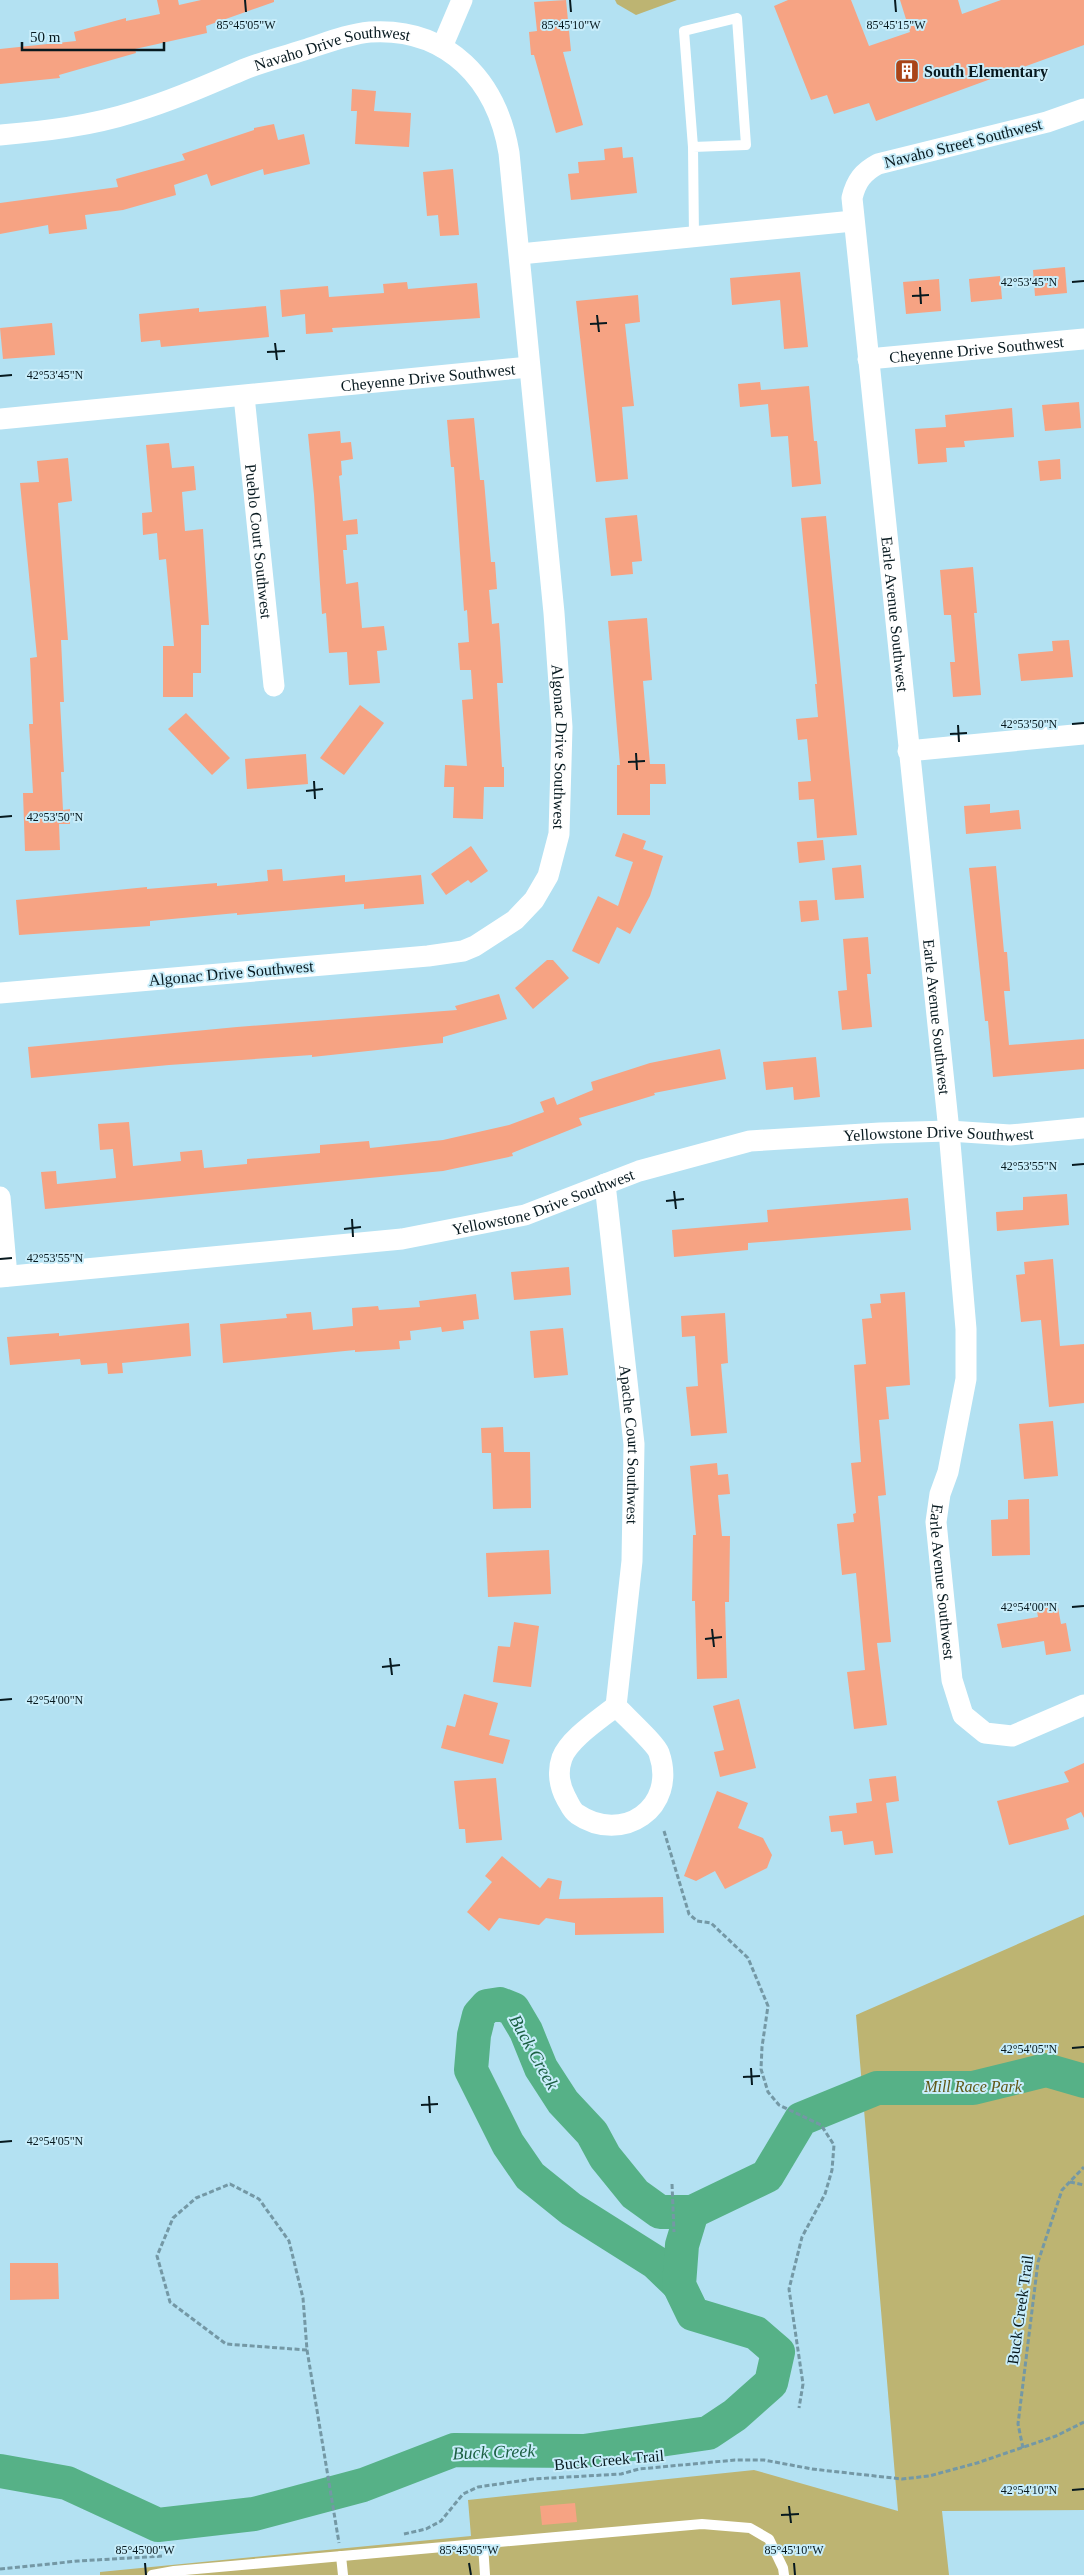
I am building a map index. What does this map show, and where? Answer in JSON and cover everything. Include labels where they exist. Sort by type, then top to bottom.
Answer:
[{"type":"street","points":[[442,47],[462,0]]},
{"type":"street","name":"Navaho Drive Southwest","points":[[0,135],[68,128],[133,113],[195,92],[241,70],[354,35],[370,32],[400,34],[442,47],[455,54],[486,88],[500,117],[509,153],[520,254]]},
{"type":"street","name":"Navaho Street Southwest","points":[[853,221],[852,198],[854,188],[863,173],[878,164],[1047,122],[1084,110]]},
{"type":"street","points":[[520,254],[853,221]]},
{"type":"street","name":"Earle Avenue Southwest","points":[[853,221],[948,1131],[966,1328],[966,1379],[948,1472],[940,1494],[936,1522],[952,1680],[963,1715],[985,1733],[1012,1736],[1084,1705]]},
{"type":"street","name":"Cheyenne Drive Southwest","points":[[0,418],[244,396],[529,367],[520,254]]},
{"type":"street","name":"Cheyenne Drive Southwest","points":[[868,359],[1084,339]]},
{"type":"street","name":"Algonac Drive Southwest","points":[[0,993],[446,954],[463,951],[488,940],[526,909],[548,876],[557,849],[561,812],[562,727],[554,613],[529,367]]},
{"type":"street","name":"Pueblo Court Southwest","points":[[244,396],[274,686]]},
{"type":"street","points":[[908,751],[1084,734]]},
{"type":"street","name":"Yellowstone Drive Southwest","points":[[4,1276],[402,1239],[525,1216],[639,1171],[750,1141],[948,1131],[1010,1135],[1084,1128]]},
{"type":"street","name":"Apache Court Southwest","points":[[605,1184],[634,1444],[632,1561],[616,1706]]},
{"type":"street","points":[[0,1197],[4,1276]]},
{"type":"street","points":[[616,1706],[659,1752],[664,1782],[653,1807],[631,1824],[599,1824],[575,1813],[559,1786],[562,1758],[577,1737],[616,1706]]},
{"type":"lane","points":[[693,147],[746,144],[736,18],[684,31],[693,147],[694,237]]},
{"type":"lane","points":[[152,2575],[174,2571],[702,2524],[750,2528],[769,2539],[783,2568],[784,2575]]},
{"type":"lane","points":[[483,2544],[485,2575]]},
{"type":"lane","points":[[341,2556],[343,2575]]},
{"type":"path","points":[[664,1831],[689,1914],[697,1921],[711,1922],[724,1933],[748,1958],[759,1981],[768,2006],[761,2069],[768,2092],[779,2105],[821,2125],[834,2145],[832,2170],[825,2194],[802,2237],[790,2290],[803,2384],[799,2408]]},
{"type":"path","name":"Buck Creek Trail","points":[[1023,2448],[1018,2424],[1038,2262],[1062,2190],[1084,2167]]},
{"type":"path","points":[[1070,2182],[1084,2185]]},
{"type":"path","points":[[307,2350],[226,2344],[170,2302],[157,2256],[173,2218],[196,2198],[230,2184],[259,2199],[289,2241],[303,2298],[307,2350],[341,2556]]},
{"type":"path","points":[[672,2184],[674,2232]]},
{"type":"path","name":"Buck Creek Trail","points":[[396,2535],[426,2529],[441,2521],[463,2494],[478,2488],[524,2481],[621,2474],[639,2469],[735,2460],[764,2460],[839,2473],[902,2479],[929,2476],[1023,2448],[1084,2422]]},
{"type":"path","points":[[329,2543],[348,2541]]},
{"type":"path","points":[[0,2569],[78,2561],[174,2556]]},
{"type":"green space","points":[[615,0],[677,0],[636,15],[617,4]]},
{"type":"green space","name":"Mill Race Park","points":[[1084,1915],[1084,2510],[942,2511],[949,2575],[100,2575],[100,2572],[471,2536],[468,2500],[754,2470],[898,2511],[856,2015]]},
{"type":"building","points":[[157,0],[178,0],[179,5],[201,0],[274,0],[274,2],[206,26],[207,33],[135,49],[136,53],[59,75],[60,78],[0,84],[0,49],[76,41],[74,32],[126,18],[126,21],[160,14]]},
{"type":"building","points":[[566,0],[571,51],[563,52],[583,125],[556,133],[534,55],[531,55],[529,32],[537,31],[534,2]]},
{"type":"building","name":"South Elementary","points":[[788,0],[851,0],[869,46],[910,32],[900,0],[958,0],[962,14],[1001,0],[1084,0],[1084,45],[876,121],[869,103],[834,114],[827,95],[811,100],[774,6]]},
{"type":"building","points":[[352,89],[376,91],[374,111],[411,113],[409,147],[355,144],[357,111],[351,111]]},
{"type":"building","points":[[274,124],[278,140],[304,134],[310,164],[264,175],[263,169],[211,186],[207,174],[174,185],[176,195],[123,210],[85,215],[87,229],[49,234],[48,225],[0,234],[0,203],[118,187],[116,179],[185,160],[182,154],[254,130],[254,128]]},
{"type":"building","points":[[622,147],[623,158],[633,157],[637,193],[571,200],[568,174],[579,173],[578,162],[605,160],[604,149]]},
{"type":"building","points":[[453,169],[459,235],[440,236],[438,215],[427,216],[423,172]]},
{"type":"building","points":[[1065,267],[1067,293],[1035,296],[1033,270]]},
{"type":"building","points":[[800,272],[808,347],[784,349],[780,300],[732,305],[730,278]]},
{"type":"building","points":[[1000,276],[1002,299],[971,302],[969,279]]},
{"type":"building","points":[[939,279],[941,311],[906,314],[903,282]]},
{"type":"building","points":[[407,282],[408,289],[477,283],[480,318],[332,328],[333,332],[306,334],[305,314],[282,317],[280,290],[328,286],[329,297],[384,293],[383,284]]},
{"type":"building","points":[[638,295],[640,322],[625,324],[634,406],[622,407],[628,479],[596,482],[576,301]]},
{"type":"building","points":[[266,306],[269,337],[161,347],[160,340],[141,342],[139,314],[199,308],[199,312]]},
{"type":"building","points":[[52,323],[55,355],[3,359],[0,328]]},
{"type":"building","points":[[760,382],[761,390],[809,386],[814,441],[817,441],[821,484],[792,487],[788,436],[771,437],[768,404],[740,407],[738,384]]},
{"type":"building","points":[[1079,402],[1081,428],[1045,431],[1042,405]]},
{"type":"building","points":[[1012,408],[1014,437],[964,441],[965,447],[946,448],[947,462],[918,464],[915,429],[946,427],[945,415]]},
{"type":"building","points":[[474,418],[480,480],[484,480],[491,562],[495,562],[497,589],[489,590],[492,624],[499,623],[503,683],[497,683],[504,787],[484,787],[483,819],[453,818],[454,787],[444,787],[445,765],[467,766],[462,700],[473,699],[471,670],[460,670],[458,643],[469,642],[467,610],[464,611],[454,467],[451,467],[447,420]]},
{"type":"building","points":[[340,431],[341,443],[351,442],[353,459],[341,461],[342,475],[339,476],[343,521],[357,519],[358,534],[346,535],[347,550],[343,550],[346,584],[358,582],[362,628],[384,626],[387,650],[377,651],[380,683],[349,685],[347,652],[329,653],[326,613],[322,614],[308,434]]},
{"type":"building","points":[[169,443],[172,468],[194,466],[196,490],[182,492],[185,531],[203,529],[209,625],[201,625],[201,673],[193,673],[193,697],[163,697],[163,646],[174,646],[166,559],[159,560],[157,533],[143,535],[142,513],[152,512],[146,445]]},
{"type":"building","points":[[68,458],[72,501],[58,503],[68,640],[61,640],[64,702],[60,702],[64,772],[61,772],[63,810],[70,809],[70,824],[59,824],[60,850],[25,851],[23,793],[33,793],[29,724],[33,724],[30,658],[37,657],[20,483],[39,482],[37,461]]},
{"type":"building","points":[[1060,459],[1061,479],[1040,481],[1038,461]]},
{"type":"building","points":[[637,515],[642,561],[632,562],[633,574],[611,576],[605,518]]},
{"type":"building","points":[[826,516],[857,835],[817,838],[814,799],[799,800],[798,782],[811,781],[807,739],[798,740],[796,719],[818,717],[815,684],[817,684],[801,518]]},
{"type":"building","points":[[973,567],[977,613],[974,613],[981,695],[953,697],[950,662],[955,662],[951,615],[944,615],[940,570]]},
{"type":"building","points":[[647,618],[652,680],[643,681],[650,764],[665,764],[666,784],[650,784],[650,815],[617,815],[617,765],[620,765],[608,621]]},
{"type":"building","points":[[1069,640],[1073,677],[1021,681],[1018,654],[1053,651],[1052,641]]},
{"type":"building","points":[[360,705],[384,723],[344,775],[320,758]]},
{"type":"building","points":[[186,713],[230,758],[212,775],[168,729]]},
{"type":"building","points":[[306,754],[308,784],[247,789],[245,759]]},
{"type":"building","points":[[990,804],[990,813],[1019,810],[1021,829],[966,834],[964,806]]},
{"type":"building","points":[[623,833],[646,841],[643,849],[663,856],[650,896],[630,934],[617,927],[599,964],[572,951],[598,896],[618,906],[633,862],[615,856]]},
{"type":"building","points":[[823,840],[825,860],[799,863],[797,842]]},
{"type":"building","points":[[471,846],[488,871],[471,883],[468,880],[446,895],[431,874]]},
{"type":"building","points":[[861,865],[864,898],[835,900],[832,868]]},
{"type":"building","points":[[996,866],[1004,952],[1007,952],[1010,991],[1004,991],[1009,1045],[1084,1039],[1084,1069],[993,1077],[988,1021],[985,1021],[969,868]]},
{"type":"building","points":[[282,869],[283,881],[345,875],[345,882],[421,875],[424,904],[364,909],[364,904],[237,915],[237,913],[150,921],[150,926],[19,935],[16,900],[147,887],[147,889],[217,883],[217,886],[268,881],[267,870]]},
{"type":"building","points":[[817,900],[819,920],[801,922],[799,901]]},
{"type":"building","points":[[868,937],[871,974],[867,974],[872,1027],[842,1030],[838,991],[847,990],[843,939]]},
{"type":"building","points":[[547,960],[553,960],[569,978],[533,1009],[515,988]]},
{"type":"building","points":[[499,994],[507,1019],[443,1037],[443,1043],[312,1057],[312,1055],[169,1065],[31,1078],[28,1047],[237,1027],[457,1010],[455,1006]]},
{"type":"building","points":[[720,1049],[726,1079],[654,1093],[655,1095],[579,1118],[582,1125],[512,1153],[513,1156],[443,1171],[45,1209],[41,1172],[56,1171],[57,1184],[116,1178],[113,1149],[100,1150],[98,1124],[129,1122],[133,1166],[181,1161],[180,1152],[202,1150],[204,1168],[247,1164],[247,1159],[320,1153],[320,1145],[369,1141],[370,1148],[443,1140],[509,1125],[544,1112],[540,1102],[554,1097],[557,1105],[593,1090],[591,1082],[650,1063]]},
{"type":"building","points":[[816,1057],[820,1097],[794,1100],[793,1087],[766,1090],[763,1062]]},
{"type":"building","points":[[1067,1194],[1069,1225],[997,1231],[996,1212],[1023,1210],[1023,1197]]},
{"type":"building","points":[[908,1198],[911,1230],[748,1243],[748,1250],[674,1257],[672,1230],[768,1222],[767,1210]]},
{"type":"building","points":[[1053,1259],[1060,1346],[1084,1344],[1084,1403],[1049,1407],[1041,1320],[1021,1322],[1016,1275],[1025,1274],[1024,1262]]},
{"type":"building","points":[[569,1267],[571,1295],[514,1300],[511,1272]]},
{"type":"building","points":[[905,1292],[910,1385],[886,1387],[889,1419],[879,1420],[886,1495],[878,1496],[891,1642],[877,1643],[887,1725],[854,1729],[847,1672],[865,1670],[856,1573],[842,1575],[837,1524],[854,1522],[853,1514],[856,1513],[851,1463],[861,1462],[854,1365],[866,1364],[862,1319],[872,1318],[870,1304],[881,1303],[880,1294]]},
{"type":"building","points":[[476,1294],[479,1319],[463,1321],[464,1329],[442,1332],[441,1327],[410,1331],[411,1340],[399,1341],[400,1349],[355,1352],[355,1350],[223,1363],[220,1324],[287,1318],[286,1314],[311,1312],[313,1330],[353,1326],[352,1308],[378,1306],[379,1310],[420,1307],[419,1301]]},
{"type":"building","points":[[725,1313],[728,1363],[721,1364],[727,1433],[691,1436],[686,1387],[698,1386],[695,1336],[682,1337],[681,1316]]},
{"type":"building","points":[[189,1323],[191,1356],[122,1363],[123,1373],[108,1374],[107,1363],[81,1365],[80,1359],[10,1365],[7,1337],[59,1333],[59,1336]]},
{"type":"building","points":[[563,1328],[568,1375],[534,1378],[530,1331]]},
{"type":"building","points":[[1053,1421],[1058,1476],[1024,1479],[1019,1424]]},
{"type":"building","points":[[503,1427],[504,1452],[530,1452],[531,1508],[493,1509],[491,1453],[482,1453],[481,1428]]},
{"type":"building","points":[[717,1463],[718,1475],[728,1474],[730,1494],[718,1495],[722,1536],[730,1536],[729,1602],[725,1602],[727,1678],[697,1679],[695,1601],[692,1601],[693,1535],[696,1535],[690,1466]]},
{"type":"building","points":[[1029,1499],[1030,1555],[992,1556],[991,1520],[1008,1519],[1008,1500]]},
{"type":"building","points":[[549,1550],[551,1594],[488,1597],[486,1553]]},
{"type":"building","points":[[1057,1602],[1061,1624],[1066,1623],[1071,1651],[1046,1655],[1044,1641],[1002,1648],[997,1624],[1038,1617],[1036,1605]]},
{"type":"building","points":[[514,1622],[539,1626],[531,1687],[493,1682],[498,1646],[510,1647]]},
{"type":"building","points":[[464,1694],[498,1703],[489,1735],[510,1740],[503,1764],[441,1748],[447,1725],[455,1727]]},
{"type":"building","points":[[739,1699],[756,1768],[720,1777],[714,1752],[724,1750],[713,1706]]},
{"type":"building","points":[[1084,1763],[1084,1818],[1081,1812],[1066,1819],[1069,1829],[1009,1845],[997,1801],[1069,1782],[1064,1772]]},
{"type":"building","points":[[896,1776],[899,1801],[886,1803],[893,1853],[875,1855],[873,1841],[844,1845],[842,1831],[831,1832],[829,1816],[857,1813],[856,1803],[872,1801],[869,1779]]},
{"type":"building","points":[[496,1778],[502,1840],[466,1843],[465,1829],[459,1829],[454,1781]]},
{"type":"building","points":[[717,1791],[748,1803],[738,1828],[763,1838],[772,1855],[767,1868],[725,1889],[715,1871],[696,1881],[684,1876]]},
{"type":"building","points":[[502,1856],[540,1888],[548,1878],[562,1881],[559,1899],[663,1897],[664,1933],[575,1935],[575,1923],[546,1918],[539,1925],[499,1918],[489,1931],[467,1912],[492,1882],[485,1876]]},
{"type":"building","points":[[10,2263],[58,2263],[59,2299],[10,2300]]},
{"type":"building","points":[[575,2503],[577,2522],[542,2525],[540,2506]]},
{"type":"waterway","name":"Buck Creek","points":[[679,2285],[655,2262],[571,2209],[530,2176],[508,2144],[471,2070],[474,2035],[479,2015],[487,2006],[500,2004],[513,2009],[526,2031],[541,2068],[563,2102],[592,2133],[605,2157],[635,2194],[660,2212],[692,2212]]},
{"type":"waterway","name":"Buck Creek","points":[[0,2471],[67,2483],[158,2525],[254,2514],[363,2485],[454,2450],[584,2451],[708,2433],[735,2415],[771,2383],[778,2352],[756,2333],[693,2314],[679,2285],[682,2245],[692,2212],[767,2176],[801,2119],[877,2088],[973,2088],[1046,2070],[1084,2081]]},
{"type":"place","name":"South Elementary","points":[[907,71]]}]
